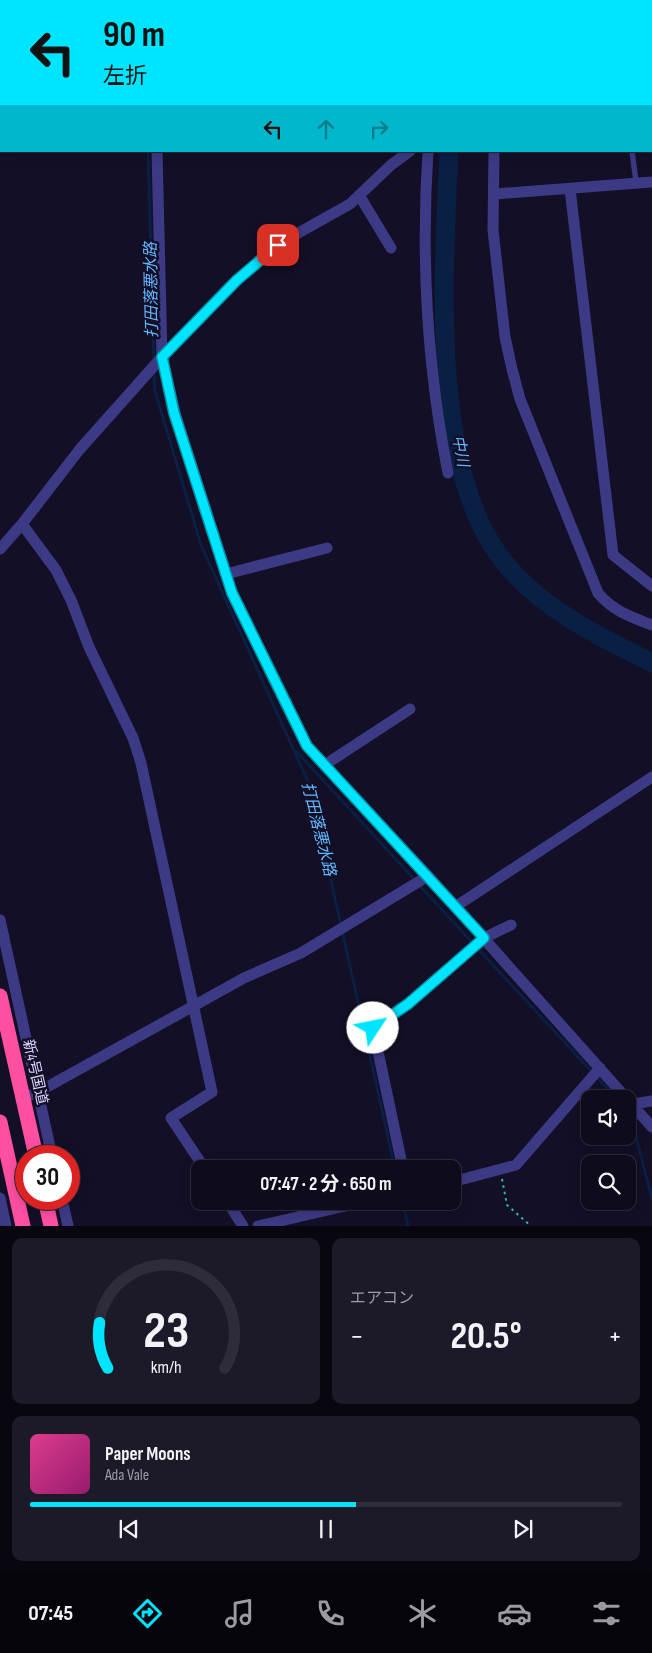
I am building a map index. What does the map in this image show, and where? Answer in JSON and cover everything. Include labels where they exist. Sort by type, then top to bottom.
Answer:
[{"type":"highway","name":"新4号国道","points":[[0,996],[34,1145]]},
{"type":"highway","points":[[0,1122],[23,1226]]},
{"type":"highway","points":[[47,1210],[51,1226]]},
{"type":"street","points":[[157,152],[162,357],[174,413],[232,593],[307,746],[326,764],[428,876],[620,1090]]},
{"type":"street","points":[[0,549],[22,524],[80,449],[162,357],[237,280],[278,245],[350,204],[391,165],[409,152]]},
{"type":"street","points":[[428,152],[424,254],[426,294],[437,410],[448,473]]},
{"type":"street","points":[[494,152],[495,194],[493,230],[505,337],[520,399],[598,593],[608,605],[625,615],[652,626]]},
{"type":"street","points":[[495,194],[652,182]]},
{"type":"street","points":[[570,188],[612,555],[652,586]]},
{"type":"street","points":[[359,195],[391,248]]},
{"type":"street","points":[[22,524],[56,570],[72,600],[89,647],[133,738],[141,763],[212,1092],[171,1118],[199,1160]]},
{"type":"street","points":[[226,574],[327,548]]},
{"type":"street","points":[[326,764],[410,710]]},
{"type":"street","points":[[455,907],[652,777]]},
{"type":"street","points":[[23,1098],[38,1092],[244,978],[301,953],[428,876]]},
{"type":"street","points":[[0,920],[50,1145]]},
{"type":"street","points":[[401,1160],[373,1028],[408,1004],[484,938],[511,925]]},
{"type":"street","points":[[461,1180],[500,1171],[516,1165],[600,1068]]},
{"type":"street","points":[[636,1104],[652,1101]]},
{"type":"street","points":[[636,1108],[652,1127]]},
{"type":"street","points":[[0,1198],[6,1226]]},
{"type":"street","points":[[64,1210],[68,1226]]},
{"type":"street","points":[[233,1210],[243,1226]]},
{"type":"street","points":[[258,1226],[328,1210]]},
{"type":"lane","points":[[632,152],[636,182]]},
{"type":"path","points":[[500,1171],[507,1205],[531,1226]]},
{"type":"waterway","name":"打田落悪水路","points":[[148,152],[154,360]]},
{"type":"waterway","name":"中川","points":[[449,152],[444,305],[446,362],[452,418],[462,471],[478,518],[501,558],[533,591],[570,619],[652,663]]},
{"type":"waterway","name":"打田落悪水路","points":[[154,372],[155,391],[201,545],[310,786],[393,1160]]},
{"type":"waterway","points":[[297,752],[415,880]]},
{"type":"waterway","points":[[419,885],[609,1090]]},
{"type":"waterway","points":[[636,1136],[652,1199]]},
{"type":"waterway","name":"打田落悪水路","points":[[405,1210],[408,1226]]},
{"type":"route","points":[[278,245],[237,280],[162,357],[174,413],[232,593],[307,746],[326,764],[484,938],[408,1004],[373,1028]]}]
